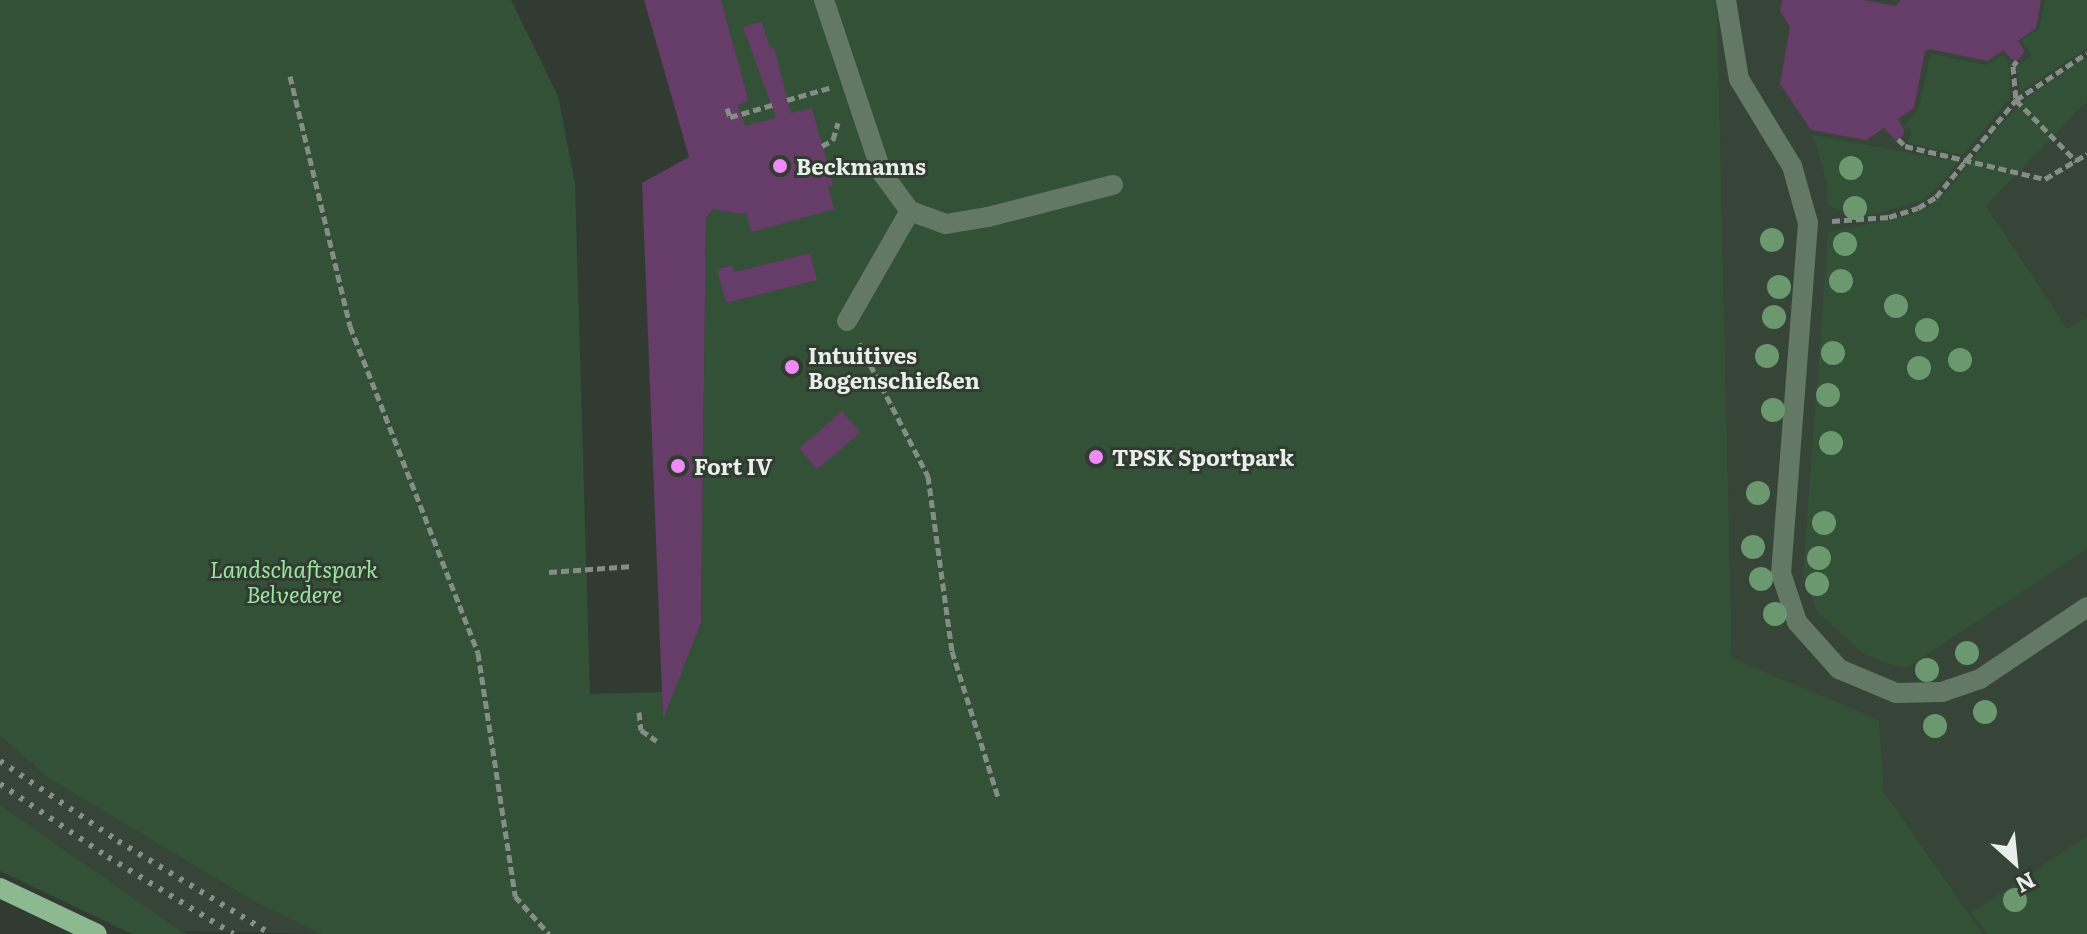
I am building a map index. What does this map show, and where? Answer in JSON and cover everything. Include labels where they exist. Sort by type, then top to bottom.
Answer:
[{"type":"main road","points":[[0,888],[97,934]]},
{"type":"lane","points":[[824,0],[882,173],[910,211],[946,224],[988,217],[1113,185]]},
{"type":"lane","points":[[1726,0],[1739,79],[1792,166],[1808,223],[1781,573],[1797,622],[1839,669],[1896,693],[1942,692],[1980,679],[2087,607]]},
{"type":"lane","points":[[847,321],[910,211]]},
{"type":"path","points":[[1808,223],[1889,217],[1918,208],[1936,197],[2016,100],[2087,53]]},
{"type":"path","points":[[2017,61],[2013,66],[2016,100],[2076,161]]},
{"type":"path","points":[[290,76],[350,326],[478,653],[515,896],[549,934]]},
{"type":"path","points":[[787,100],[831,87]]},
{"type":"path","points":[[727,108],[730,117],[772,105]]},
{"type":"path","points":[[822,146],[833,140],[836,125],[844,119]]},
{"type":"path","points":[[1898,139],[1905,146],[2045,179],[2087,154]]},
{"type":"path","points":[[847,321],[928,476],[952,651],[998,797]]},
{"type":"path","points":[[549,572],[633,566]]},
{"type":"path","points":[[639,712],[641,730],[657,741]]},
{"type":"shaded area","points":[[1717,0],[2087,0],[2087,934],[1983,934],[1884,792],[1878,720],[1732,659]]},
{"type":"shaded area","points":[[0,736],[50,779],[252,900],[321,934],[181,931],[0,805]]},
{"type":"green space","name":"Landschaftspark Belvedere","points":[[0,0],[511,0],[558,96],[575,184],[590,694],[662,692],[663,716],[701,623],[706,218],[713,209],[739,214],[746,211],[744,126],[738,105],[749,101],[721,0],[1717,0],[1732,658],[1879,720],[1884,792],[1983,934],[321,934],[252,900],[50,779],[0,736]],"holes":[[[809,253],[816,279],[726,303],[718,268],[732,265],[734,272]]]},
{"type":"green space","points":[[2045,0],[2087,0],[2087,48],[2020,92],[2016,67],[2032,56],[2021,40],[2039,29]]},
{"type":"green space","points":[[1931,54],[1986,65],[2004,54],[2010,69],[2009,99],[1963,155],[1908,143],[1912,131],[1904,126],[1918,110]]},
{"type":"green space","points":[[2087,57],[2087,101],[1986,206],[2067,329],[2087,317],[2087,549],[1908,667],[1892,665],[1862,653],[1817,611],[1803,574],[1828,232],[1908,216],[1927,207],[1946,192],[2003,122],[2033,93]]},
{"type":"green space","points":[[1813,135],[1958,162],[1937,188],[1922,200],[1873,215],[1848,213],[1828,206],[1827,183]]},
{"type":"green space","points":[[0,805],[187,934],[132,934],[0,871]]},
{"type":"green space","points":[[2087,836],[2087,934],[1988,934],[1971,913]]},
{"type":"building","name":"Fort IV","points":[[644,0],[721,0],[749,101],[738,105],[745,126],[776,118],[743,27],[762,22],[770,48],[774,47],[791,113],[812,108],[833,185],[828,186],[834,209],[752,232],[746,212],[739,214],[713,209],[706,218],[701,623],[663,719],[642,183],[689,157]]},
{"type":"building","points":[[1782,0],[1864,0],[1895,6],[1901,0],[2041,0],[2036,28],[2018,41],[2025,51],[2017,61],[2004,50],[1987,61],[1930,49],[1925,51],[1914,108],[1898,119],[1904,130],[1903,136],[1896,141],[1884,128],[1866,140],[1811,130],[1780,84],[1790,27],[1780,11]]},
{"type":"building","points":[[810,253],[817,280],[726,303],[717,269],[732,265],[734,272]]},
{"type":"building","points":[[842,411],[860,432],[817,470],[799,448]]},
{"type":"railway","points":[[0,761],[118,841],[271,934]]},
{"type":"railway","points":[[0,784],[108,857],[233,934]]},
{"type":"place","name":"Beckmanns","points":[[780,166]]},
{"type":"place","name":"Intuitives Bogenschießen","points":[[792,367]]},
{"type":"place","name":"TPSK Sportpark","points":[[1096,457]]},
{"type":"place","name":"Fort IV","points":[[678,466]]}]
